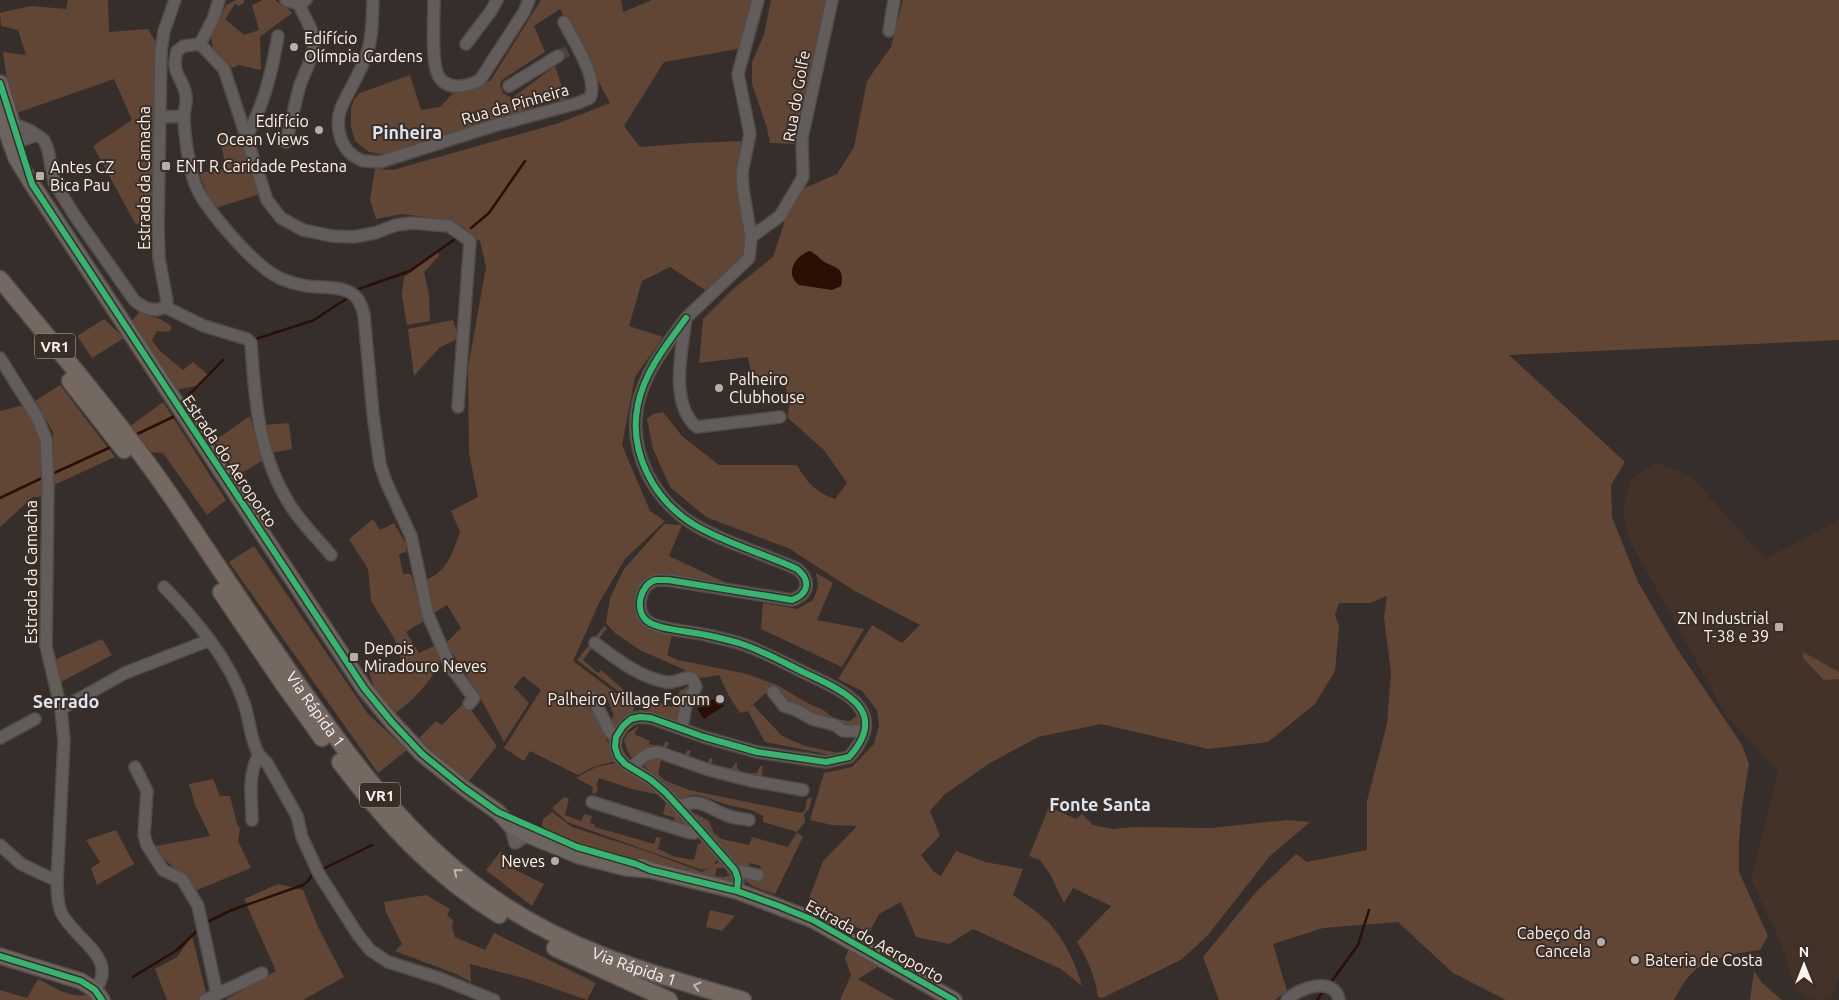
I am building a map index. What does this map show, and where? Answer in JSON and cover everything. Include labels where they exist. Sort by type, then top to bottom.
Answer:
[{"type":"highway","name":"Via Rápida 1","points":[[0,279],[129,447],[348,755],[393,811],[438,856],[496,900],[539,927],[574,945],[637,969],[743,1000]]},
{"type":"highway","name":"Via Rápida 1","points":[[0,296],[105,415]]},
{"type":"highway","name":"Via Rápida 1","points":[[129,447],[164,505],[282,682],[358,787],[415,851],[458,888],[534,937],[575,958],[669,1000]]},
{"type":"main road","name":"Estrada do Aeroporto","points":[[0,83],[5,121],[16,158],[32,184],[364,688],[391,721],[422,754],[498,812],[522,839],[556,848],[595,862],[650,870],[737,891],[813,920],[954,1000]]},
{"type":"main road","name":"Estrada do Aeroporto","points":[[5,121],[17,138],[32,184]]},
{"type":"main road","name":"Estrada do Aeroporto","points":[[498,812],[569,844],[650,870]]},
{"type":"main road","points":[[522,839],[538,836],[569,844]]},
{"type":"main road","points":[[0,956],[81,981],[98,995]]},
{"type":"street","name":"Estrada da Camacha","points":[[165,307],[168,301],[160,258],[158,224],[161,51],[164,31],[175,0]]},
{"type":"street","points":[[200,44],[213,18],[219,0]]},
{"type":"street","points":[[286,0],[302,2],[302,15],[312,30],[314,41],[311,58],[301,84],[286,142]]},
{"type":"street","name":"Rua da Pinheira","points":[[373,0],[372,30],[368,51],[341,110],[339,125],[341,140],[349,153],[363,161],[380,162],[590,98],[592,93],[586,66],[573,47],[564,22]]},
{"type":"street","points":[[434,0],[435,64],[438,75],[444,83],[461,87],[480,80],[524,12],[529,0]]},
{"type":"street","points":[[466,44],[497,0]]},
{"type":"street","points":[[737,891],[738,879],[735,870],[678,806],[651,780],[618,756],[615,747],[616,737],[623,726],[631,719],[640,717],[651,718],[704,737],[757,752],[826,762],[849,757],[858,745],[864,731],[864,716],[860,707],[848,694],[835,687],[770,655],[740,643],[658,626],[646,621],[641,612],[641,596],[646,587],[656,580],[668,580],[792,600],[799,598],[806,589],[804,574],[797,569],[719,536],[686,518],[666,502],[648,477],[642,463],[636,435],[638,404],[659,354],[686,318],[749,258],[751,238],[742,172],[750,134],[738,74],[758,0]]},
{"type":"street","name":"Rua do Golfe","points":[[751,238],[780,216],[803,177],[802,138],[832,0]]},
{"type":"street","points":[[889,31],[894,0]]},
{"type":"street","points":[[246,137],[257,117],[270,78],[278,36]]},
{"type":"street","points":[[200,44],[184,46],[177,51],[174,63],[184,87],[186,98],[184,116],[197,189],[203,199],[253,259],[275,276],[305,286],[345,291],[353,294],[361,304],[364,315],[372,414],[380,464],[386,482],[411,536],[428,615],[450,666],[474,698],[469,704]]},
{"type":"street","points":[[200,44],[224,69],[267,200],[281,218],[303,230],[342,238],[375,233],[396,225],[411,223],[449,226],[470,242],[458,407]]},
{"type":"street","name":"Rua da Pinheira","points":[[509,86],[558,56]]},
{"type":"street","points":[[161,117],[184,116]]},
{"type":"street","points":[[5,121],[44,140],[48,150],[54,182],[128,293],[142,308],[158,310],[165,307],[204,326],[247,339],[251,343],[255,406],[262,440],[271,466],[290,505],[331,555]]},
{"type":"street","points":[[17,138],[23,140],[37,135]]},
{"type":"street","points":[[686,318],[679,384],[684,406],[691,422],[697,427],[780,417]]},
{"type":"street","name":"Estrada da Camacha","points":[[0,358],[37,417],[46,439],[48,465],[46,646],[61,709],[64,732],[57,881],[58,901],[61,912],[102,963],[104,972],[98,995]]},
{"type":"street","points":[[164,587],[186,610],[210,640],[234,679],[244,703],[259,755],[267,764],[297,816],[302,837],[319,874],[370,950],[388,962],[439,978],[494,1000]]},
{"type":"street","points":[[61,709],[125,673],[210,640]]},
{"type":"street","points":[[595,643],[628,668],[643,675],[672,683],[687,677],[692,678],[696,687],[686,704],[682,728]]},
{"type":"street","points":[[773,692],[784,706],[812,719],[834,725],[843,731],[864,731]]},
{"type":"street","points":[[593,698],[610,732],[616,737]]},
{"type":"street","points":[[0,738],[35,719]]},
{"type":"street","points":[[632,768],[649,752],[658,752],[709,770],[752,781],[803,790]]},
{"type":"street","points":[[252,820],[251,778],[254,764],[259,755]]},
{"type":"street","points":[[135,767],[147,791],[144,835],[147,845],[163,870],[182,879],[198,906],[216,994]]},
{"type":"street","points":[[592,802],[687,832],[694,832],[699,829]]},
{"type":"street","points":[[678,806],[698,802],[728,816],[749,820]]},
{"type":"street","points":[[0,845],[21,864],[57,881]]},
{"type":"street","points":[[735,870],[758,875]]},
{"type":"street","points":[[205,1000],[262,973]]},
{"type":"street","points":[[1287,1000],[1297,991],[1304,988],[1326,988],[1337,991],[1340,1000]]},
{"type":"shaded area","points":[[68,0],[108,0],[109,32],[148,29],[156,42],[154,213],[136,225],[93,146],[132,120],[114,79],[14,114],[3,52],[26,55],[18,30],[1,26],[0,13],[31,6],[66,9]]},
{"type":"shaded area","points":[[236,0],[244,0],[244,3],[239,6],[235,4],[225,19],[244,35],[259,30],[252,5],[263,0],[275,0],[292,13],[260,37],[261,70],[239,65],[232,68],[213,48],[211,37],[226,5]]},
{"type":"shaded area","points":[[541,0],[621,0],[623,12],[652,0],[756,0],[743,48],[664,62],[624,126],[640,147],[744,141],[748,255],[705,290],[670,267],[642,281],[629,326],[663,337],[635,377],[622,445],[650,511],[665,521],[625,559],[599,603],[573,661],[634,707],[633,715],[614,728],[609,722],[614,716],[607,698],[601,700],[593,692],[588,697],[594,707],[615,761],[593,767],[578,775],[530,751],[524,761],[504,748],[541,690],[523,676],[514,687],[529,703],[504,742],[479,695],[446,643],[461,628],[447,605],[434,613],[424,581],[444,567],[454,548],[460,532],[451,511],[478,497],[469,454],[468,368],[486,267],[480,241],[432,218],[402,214],[376,219],[370,199],[375,169],[393,170],[559,123],[610,103],[560,9],[534,26],[545,52],[502,80],[500,85],[503,93],[512,98],[555,66],[567,102],[563,104],[558,99],[532,107],[529,112],[395,153],[381,154],[369,152],[355,141],[351,126],[351,109],[354,99],[360,93],[410,75],[421,110],[440,107],[455,91],[474,88],[491,80]]},
{"type":"shaded area","points":[[771,0],[829,0],[794,144],[770,143],[767,128],[752,84],[752,62],[764,35]]},
{"type":"shaded area","points":[[903,0],[1839,0],[1839,340],[1509,355],[1625,462],[1611,485],[1612,517],[1638,582],[1676,647],[1742,745],[1749,764],[1742,807],[1739,872],[1768,936],[1760,950],[1725,957],[1700,967],[1682,985],[1674,1000],[1506,1000],[1453,973],[1398,922],[1323,928],[1273,944],[1287,991],[1275,1000],[1219,1000],[1203,957],[1257,891],[1296,854],[1307,862],[1367,850],[1367,801],[1387,724],[1391,673],[1384,617],[1387,596],[1370,603],[1339,603],[1335,615],[1339,626],[1335,671],[1315,704],[1268,742],[1209,749],[1101,724],[1038,737],[990,763],[945,794],[930,811],[940,836],[921,855],[934,872],[941,876],[956,851],[985,862],[1023,869],[1013,895],[1050,924],[1069,953],[1077,969],[1082,986],[1061,969],[973,929],[949,944],[916,937],[901,902],[879,914],[869,933],[807,904],[823,861],[857,826],[832,825],[810,820],[824,773],[852,767],[874,744],[879,726],[877,710],[862,691],[838,679],[872,625],[902,643],[920,625],[853,590],[790,549],[706,517],[670,487],[653,449],[647,419],[653,414],[663,412],[682,436],[719,465],[797,465],[804,477],[813,486],[823,494],[835,499],[847,483],[824,450],[788,418],[789,404],[784,378],[753,382],[748,357],[699,363],[703,319],[734,288],[773,257],[787,214],[800,190],[837,174],[854,147],[867,81],[891,47]]},
{"type":"shaded area","points":[[241,135],[260,194],[216,208],[207,193],[199,173],[226,169],[220,138]]},
{"type":"shaded area","points":[[810,251],[840,271],[842,275],[841,286],[832,290],[799,285],[795,281],[792,276],[793,265],[800,256]]},
{"type":"shaded area","points":[[438,252],[439,256],[424,272],[429,295],[430,321],[407,325],[402,295],[404,277]]},
{"type":"shaded area","points":[[139,312],[160,319],[172,327],[169,332],[157,331],[152,340],[160,351],[183,370],[193,362],[208,375],[196,386],[175,390],[131,322]]},
{"type":"shaded area","points":[[104,319],[124,338],[92,358],[77,336]]},
{"type":"shaded area","points":[[453,320],[459,338],[439,348],[414,376],[408,329]]},
{"type":"shaded area","points":[[60,385],[115,457],[54,485],[53,432],[35,401]]},
{"type":"shaded area","points":[[163,402],[226,500],[207,515],[163,453],[147,452],[129,427]]},
{"type":"shaded area","points":[[24,405],[42,441],[45,497],[33,497],[0,527],[0,411]]},
{"type":"shaded area","points":[[250,416],[262,461],[238,475],[214,441]]},
{"type":"shaded area","points":[[289,423],[292,449],[271,453],[264,425]]},
{"type":"shaded area","points":[[1656,462],[1690,475],[1765,559],[1839,520],[1839,977],[1832,998],[1827,1000],[1807,999],[1795,987],[1781,944],[1751,879],[1778,772],[1727,717],[1629,539],[1623,509],[1631,479]]},
{"type":"shaded area","points":[[373,519],[380,530],[394,523],[406,544],[406,552],[399,554],[403,574],[411,574],[424,621],[406,632],[419,653],[436,645],[440,663],[420,691],[395,714],[375,689],[368,669],[401,661],[398,646],[371,601],[368,569],[349,539]]},
{"type":"shaded area","points":[[664,524],[682,525],[669,556],[735,587],[656,575],[639,587],[634,604],[652,628],[672,635],[667,655],[678,660],[747,674],[777,685],[811,705],[822,709],[835,719],[849,721],[857,716],[860,722],[858,727],[844,727],[786,703],[771,688],[753,705],[782,736],[805,746],[843,754],[826,759],[826,754],[765,742],[748,711],[740,713],[719,675],[702,678],[683,676],[685,670],[640,650],[615,633],[606,623],[610,598],[624,569]]},
{"type":"shaded area","points":[[254,546],[368,714],[407,750],[378,773],[229,562]]},
{"type":"shaded area","points":[[816,573],[833,583],[817,620],[864,629],[842,667],[761,629],[763,603],[797,609],[813,600],[818,587]]},
{"type":"shaded area","points":[[604,626],[607,628],[583,660],[598,673],[601,670],[625,691],[672,707],[680,691],[690,685],[694,686],[680,721],[666,718],[639,707],[577,660]]},
{"type":"shaded area","points":[[102,639],[112,655],[61,682],[56,659]]},
{"type":"shaded area","points":[[1803,652],[1839,672],[1839,679],[1824,680],[1803,658]]},
{"type":"shaded area","points":[[717,697],[722,700],[724,706],[704,719],[697,709]]},
{"type":"shaded area","points":[[464,703],[497,746],[468,782],[417,740],[436,721],[442,725]]},
{"type":"shaded area","points":[[639,726],[634,734],[650,741],[649,744],[662,748],[666,741],[669,743],[666,749],[684,755],[688,750],[691,751],[689,756],[707,764],[710,758],[713,759],[711,764],[728,770],[736,762],[737,768],[742,773],[757,773],[760,766],[763,766],[762,776],[759,780],[666,754],[635,760],[629,754],[624,740],[628,733]]},
{"type":"shaded area","points":[[657,758],[661,760],[658,774],[664,780],[689,790],[801,813],[805,811],[807,799],[812,797],[809,809],[804,814],[805,822],[797,832],[763,822],[763,816],[755,811],[724,804],[705,797],[690,795],[690,800],[683,801],[644,766],[648,760]]},
{"type":"shaded area","points":[[615,763],[662,795],[689,826],[674,822],[675,818],[663,814],[666,802],[656,794],[632,789],[599,778],[596,794],[592,793],[593,787],[576,778],[596,767]]},
{"type":"shaded area","points":[[213,779],[220,796],[230,796],[240,829],[238,841],[251,868],[192,892],[185,878],[151,847],[210,836],[195,805],[189,784]]},
{"type":"shaded area","points":[[564,797],[569,799],[565,815],[581,821],[584,814],[592,816],[590,823],[594,824],[595,827],[654,844],[656,837],[661,838],[658,849],[676,857],[694,860],[698,844],[705,842],[718,859],[713,865],[719,862],[725,865],[728,868],[731,874],[727,874],[727,868],[717,868],[715,876],[724,877],[732,875],[732,878],[726,881],[657,866],[604,852],[542,830],[543,819],[552,812],[572,827],[646,851],[702,872],[709,868],[702,870],[567,822],[552,808]]},
{"type":"shaded area","points":[[1049,807],[1076,819],[1082,814],[1093,825],[1112,829],[1134,827],[1211,828],[1287,820],[1310,822],[1270,856],[1208,935],[1181,960],[1102,998],[1098,997],[1095,982],[1077,942],[1111,906],[1073,888],[1064,903],[1050,874],[1040,860],[1029,856]]},
{"type":"shaded area","points":[[692,812],[709,821],[714,833],[722,839],[749,845],[752,837],[788,847],[797,832],[803,837],[775,894],[757,888],[745,880],[742,877],[760,876],[761,866],[750,863],[747,870],[741,868]]},
{"type":"shaded area","points":[[116,830],[134,864],[97,885],[91,868],[100,862],[86,840]]},
{"type":"shaded area","points":[[501,851],[504,864],[544,884],[532,906],[486,870]]},
{"type":"shaded area","points":[[278,884],[303,890],[318,927],[344,977],[303,1000],[225,1000],[276,971],[244,899]]},
{"type":"shaded area","points":[[426,895],[450,909],[447,915],[453,920],[452,927],[455,937],[485,950],[494,933],[596,983],[587,1000],[527,979],[470,964],[471,982],[456,974],[395,951],[402,944],[386,912],[384,902]]},
{"type":"shaded area","points":[[710,910],[735,916],[722,931],[706,927]]},
{"type":"shaded area","points":[[192,936],[207,996],[200,1000],[167,1000],[155,969],[177,957]]},
{"type":"shaded area","points":[[849,949],[879,966],[858,979],[895,1000],[840,1000],[851,975],[845,958]]},
{"type":"shaded area","points":[[1754,971],[1762,983],[1782,1000],[1750,1000]]},
{"type":"shaded area","points":[[38,979],[69,994],[89,994],[92,1000],[0,1000],[0,990],[27,998]]},
{"type":"waterway","points":[[471,228],[489,213],[525,161]]},
{"type":"waterway","points":[[356,290],[410,271],[455,239]]},
{"type":"waterway","points":[[256,339],[314,320],[349,297]]},
{"type":"waterway","points":[[182,402],[223,360]]},
{"type":"waterway","points":[[133,436],[175,416],[176,413]]},
{"type":"waterway","points":[[52,474],[113,446]]},
{"type":"waterway","points":[[0,498],[44,477]]},
{"type":"waterway","points":[[321,870],[372,845]]},
{"type":"waterway","points":[[207,922],[232,910],[303,885],[312,875]]},
{"type":"waterway","points":[[1329,985],[1358,945],[1369,910]]},
{"type":"waterway","points":[[133,977],[177,950],[199,929]]},
{"type":"waterway","points":[[1317,1000],[1325,989]]},
{"type":"tunnel","points":[[558,56],[571,49]]},
{"type":"cycle path","points":[[0,83],[32,184],[364,688],[391,721],[422,754],[464,788],[498,812],[577,847],[636,864],[650,870],[737,891],[813,920],[954,1000]]},
{"type":"cycle path","points":[[686,318],[651,369],[641,392],[636,422],[637,439],[640,456],[647,472],[655,487],[679,514],[717,537],[797,569],[805,578],[806,586],[802,594],[792,600],[668,580],[656,580],[650,582],[643,592],[640,604],[643,616],[647,621],[659,626],[739,643],[830,685],[855,702],[863,713],[865,725],[861,740],[849,757],[826,762],[757,752],[704,737],[651,718],[640,717],[631,719],[623,726],[616,737],[615,747],[618,756],[625,764],[651,780],[665,792],[699,829],[735,870],[738,879],[737,891]]},
{"type":"cycle path","points":[[0,956],[81,981],[95,990],[102,1000]]},
{"type":"place","name":"Edifício Olímpia Gardens","points":[[294,47]]},
{"type":"place","name":"Edifício Ocean Views","points":[[319,130]]},
{"type":"place","name":"ENT R Caridade Pestana","points":[[166,166]]},
{"type":"place","name":"Antes CZ Bica Pau","points":[[40,176]]},
{"type":"place","name":"Palheiro Clubhouse","points":[[719,388]]},
{"type":"place","name":"ZN Industrial T-38 e 39","points":[[1779,627]]},
{"type":"place","name":"Depois Miradouro Neves","points":[[354,657]]},
{"type":"place","name":"Palheiro Village Forum","points":[[720,699]]},
{"type":"place","name":"Neves","points":[[555,861]]},
{"type":"place","name":"Cabeço da Cancela","points":[[1601,942]]},
{"type":"place","name":"Bateria de Costa","points":[[1635,960]]},
{"type":"district","name":"Pinheira","points":[[407,132]]},
{"type":"district","name":"Serrado","points":[[66,701]]},
{"type":"district","name":"Fonte Santa","points":[[1100,804]]}]
